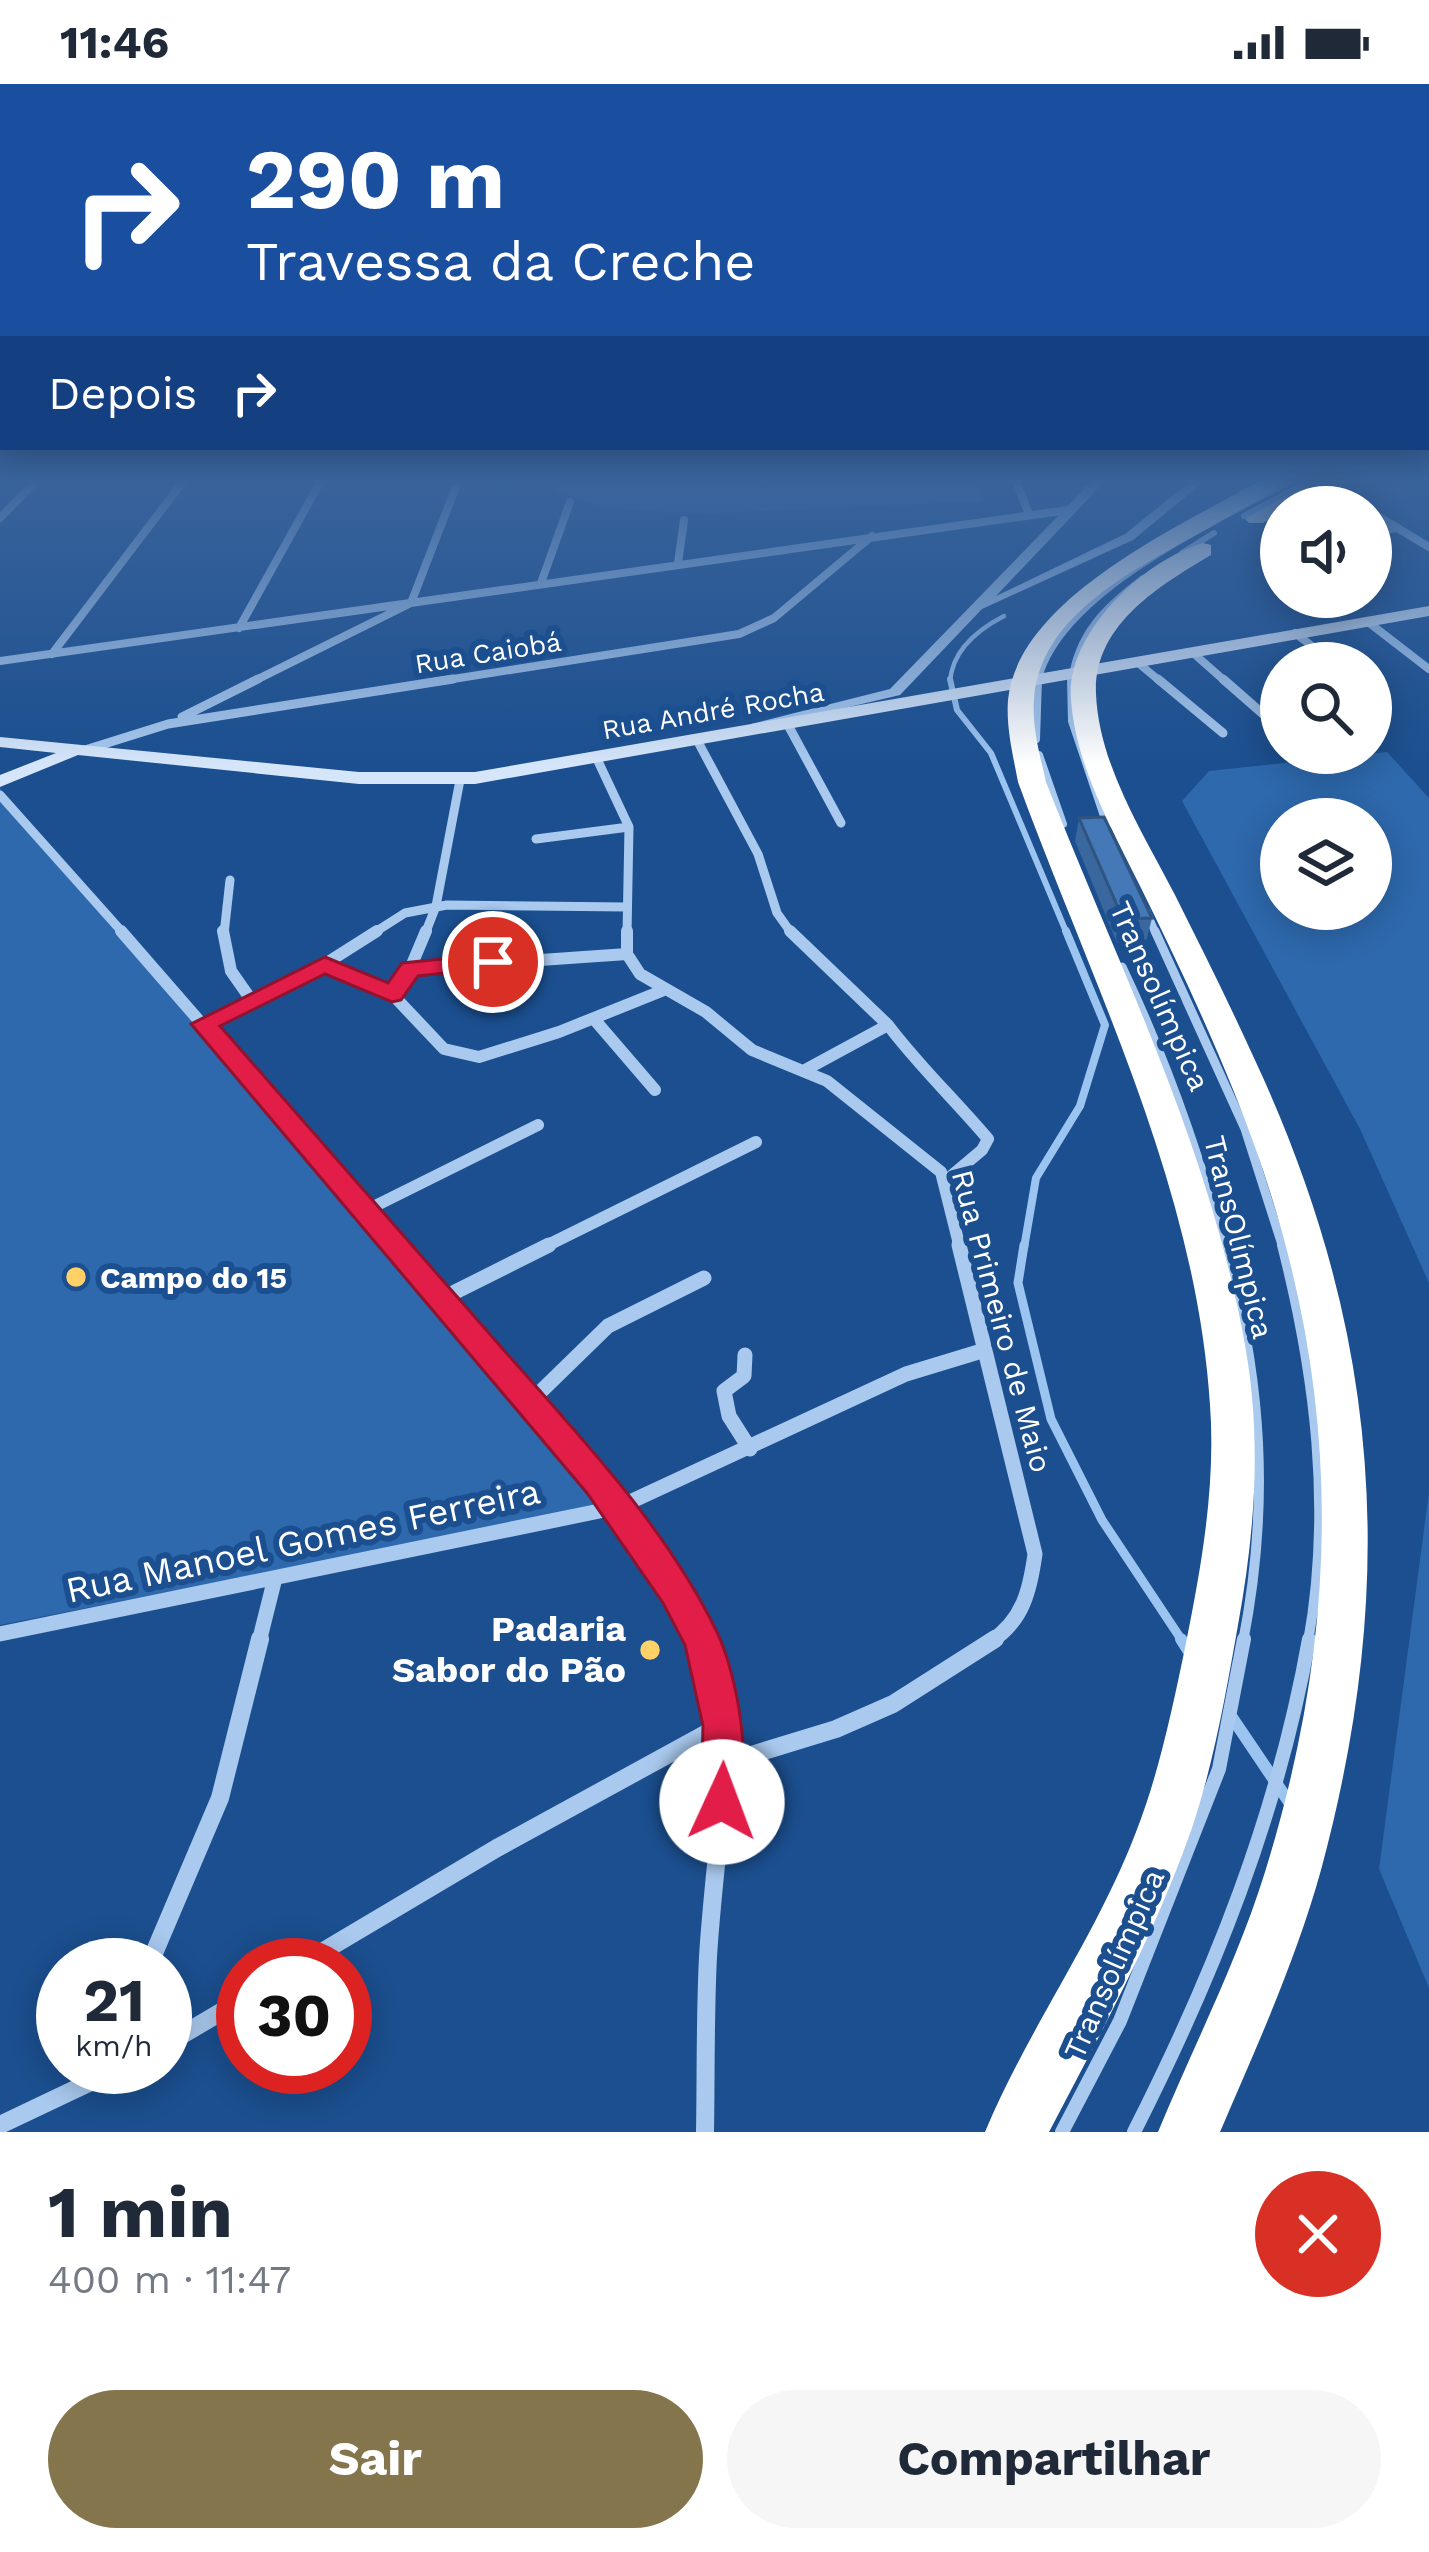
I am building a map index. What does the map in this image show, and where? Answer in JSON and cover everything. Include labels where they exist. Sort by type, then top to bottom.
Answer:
[{"type":"highway","points":[[1030,684],[1037,645],[1068,609],[1120,575]]},
{"type":"highway","points":[[1078,677],[1112,620],[1165,575]]},
{"type":"highway","name":"TransOlímpica","points":[[1078,677],[1093,743],[1122,820],[1253,1095],[1298,1205],[1326,1302],[1348,1469],[1344,1622],[1316,1799],[1288,1892],[1189,2132]]},
{"type":"highway","name":"TransOlímpica","points":[[1016,2132],[1098,1981],[1155,1852],[1194,1732],[1223,1577],[1232,1482],[1229,1377],[1181,1173],[1133,1028],[1032,782],[1021,745],[1030,684]]},
{"type":"main road","name":"Rua André Rocha","points":[[0,742],[359,778],[460,780],[1428,612]]},
{"type":"main road","points":[[0,781],[81,751]]},
{"type":"street","points":[[52,654],[112,575]]},
{"type":"street","points":[[239,628],[269,575]]},
{"type":"street","points":[[168,724],[411,604],[422,575]]},
{"type":"street","points":[[541,583],[544,575]]},
{"type":"street","points":[[0,661],[599,575]]},
{"type":"street","name":"Rua Caiobá","points":[[81,751],[168,724],[739,634],[774,618],[826,575]]},
{"type":"street","points":[[738,733],[895,692],[1008,575]]},
{"type":"street","points":[[969,614],[1052,575]]},
{"type":"street","points":[[1368,622],[1429,669]]},
{"type":"street","points":[[1295,633],[1307,642]]},
{"type":"street","points":[[1192,652],[1260,711]]},
{"type":"street","points":[[1137,662],[1223,733]]},
{"type":"street","points":[[788,725],[841,823]]},
{"type":"street","points":[[697,740],[758,854],[777,913],[792,934],[888,1025],[928,1077],[949,1093],[988,1139],[982,1150],[944,1182]]},
{"type":"street","points":[[410,969],[627,954],[629,827],[597,758]]},
{"type":"street","points":[[392,994],[410,969],[436,906],[460,780]]},
{"type":"street","points":[[0,795],[204,1024],[619,1507],[689,1611],[703,1642],[722,1726],[724,1763],[708,1958],[705,2132]]},
{"type":"street","points":[[536,839],[629,827]]},
{"type":"street","points":[[230,880],[221,942],[224,961],[252,1001]]},
{"type":"street","points":[[204,1024],[325,964],[393,917],[436,906],[627,907]]},
{"type":"street","name":"Rua Primeiro de Maio","points":[[627,954],[640,974],[706,1012],[752,1050],[826,1081],[927,1158],[944,1182],[1035,1554],[1029,1595],[1007,1631],[893,1704],[836,1729],[724,1763]]},
{"type":"street","points":[[325,964],[392,994],[423,1031],[444,1048],[463,1055],[497,1053],[664,990]]},
{"type":"street","points":[[594,1019],[656,1090]]},
{"type":"street","points":[[805,1070],[888,1025]]},
{"type":"street","points":[[365,1211],[538,1125]]},
{"type":"street","points":[[441,1299],[756,1142]]},
{"type":"street","points":[[530,1402],[608,1325],[704,1278]]},
{"type":"street","name":"Rua Manoel Gomes Ferreira","points":[[0,1634],[619,1507],[906,1374],[985,1350]]},
{"type":"street","points":[[745,1355],[744,1376],[724,1391],[724,1402],[750,1449]]},
{"type":"street","points":[[160,1938],[220,1798],[275,1578]]},
{"type":"street","points":[[345,1938],[497,1848],[722,1726]]},
{"type":"street","points":[[0,2125],[65,2094]]},
{"type":"lane","points":[[1030,684],[1078,615],[1133,575]]},
{"type":"lane","points":[[1113,838],[1077,749],[1078,677],[1093,619],[1148,575]]},
{"type":"lane","name":"Transolímpica","points":[[1030,684],[1036,748],[1066,834],[1103,928],[1160,1045],[1196,1142],[1237,1290],[1262,1455],[1256,1575],[1219,1769],[1129,2000],[1062,2132]]},
{"type":"lane","name":"Transolímpica","points":[[1134,2132],[1228,1933],[1270,1806],[1296,1706],[1318,1535],[1318,1444],[1271,1205],[1238,1109],[1137,891]]},
{"type":"shaded area","points":[[1392,757],[1429,798],[1429,1283],[1360,1129],[1182,801],[1209,771],[1260,766],[1260,774],[1392,774]]},
{"type":"shaded area","points":[[0,788],[613,1504],[0,1625]]},
{"type":"shaded area","points":[[1429,1492],[1429,1988],[1379,1869]]},
{"type":"building","points":[[1104,817],[1152,918],[1123,919],[1079,818]]},
{"type":"waterway","points":[[950,680],[955,660],[968,642],[1004,616]]},
{"type":"waterway","points":[[950,680],[957,710],[991,753],[1067,934]]},
{"type":"waterway","points":[[1024,1248],[1036,1178],[1080,1106],[1105,1025],[1066,931]]},
{"type":"waterway","points":[[1024,1245],[1018,1283],[1051,1419],[1102,1520],[1183,1642]]},
{"type":"waterway","points":[[1181,1639],[1188,1650]]},
{"type":"waterway","points":[[1229,1713],[1291,1805]]},
{"type":"place","name":"Campo do 15","points":[[76,1277]]},
{"type":"place","name":"Padaria Sabor do Pão","points":[[650,1650]]},
{"type":"route","points":[[493,962],[410,969],[392,994],[325,964],[204,1024],[619,1507],[676,1591],[703,1642],[722,1726],[722,1802]]}]
